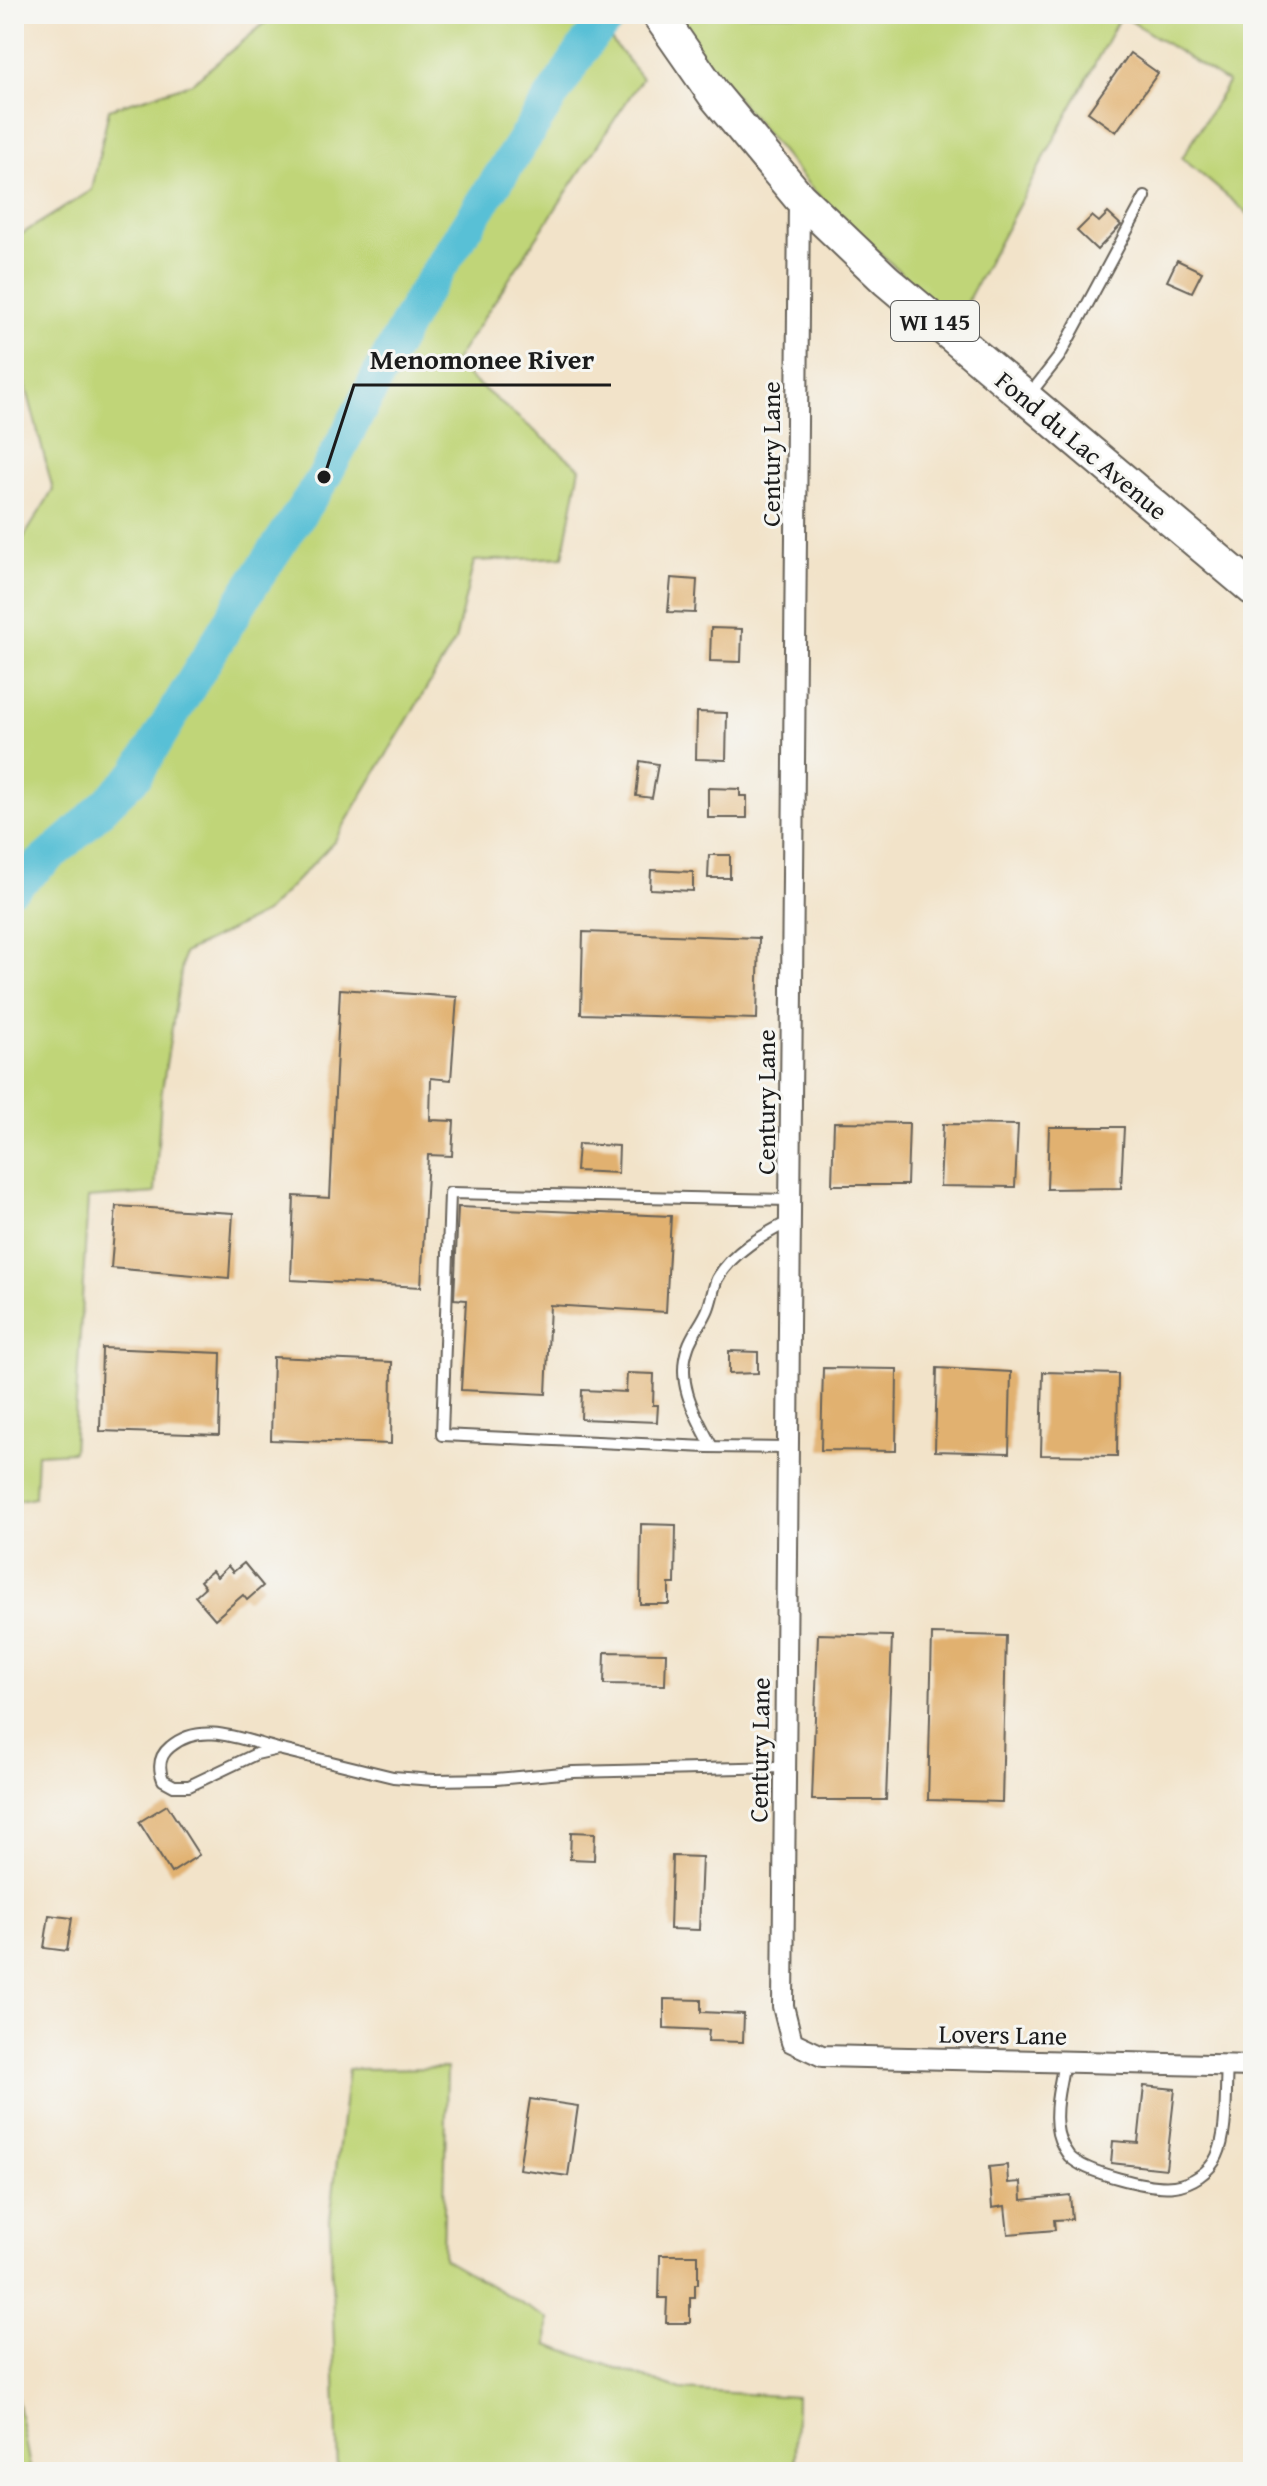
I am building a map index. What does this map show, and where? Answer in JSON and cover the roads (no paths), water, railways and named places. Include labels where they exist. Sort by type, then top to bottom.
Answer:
[{"type":"main road","name":"Fond du Lac Avenue","points":[[658,14],[715,96],[799,197],[886,280],[1253,589]]},
{"type":"street","name":"Century Lane","points":[[783,2006],[799,197]]},
{"type":"street","name":"Lovers Lane","points":[[783,2006],[792,2042],[822,2056],[1253,2066]]},
{"type":"lane","points":[[1026,399],[1059,357],[1145,197]]},
{"type":"lane","points":[[788,1448],[442,1435],[450,1193],[790,1200]]},
{"type":"lane","points":[[712,1447],[688,1400],[683,1369],[688,1347],[709,1307],[717,1280],[733,1258],[747,1246],[790,1221]]},
{"type":"lane","points":[[278,1749],[256,1754],[189,1786],[174,1786],[163,1780],[160,1772],[160,1759],[166,1750],[188,1734],[216,1733],[393,1777],[434,1780],[496,1779],[573,1772],[785,1767]]},
{"type":"lane","points":[[1064,2062],[1057,2128],[1060,2142],[1069,2156],[1108,2174],[1164,2186],[1185,2184],[1197,2178],[1217,2157],[1222,2140],[1227,2065]]},
{"type":"waterway","points":[[14,886],[73,836],[136,775],[246,594],[324,477],[419,300],[588,41],[613,14]]},
{"type":"place","name":"Menomonee River","points":[[324,477]]}]
